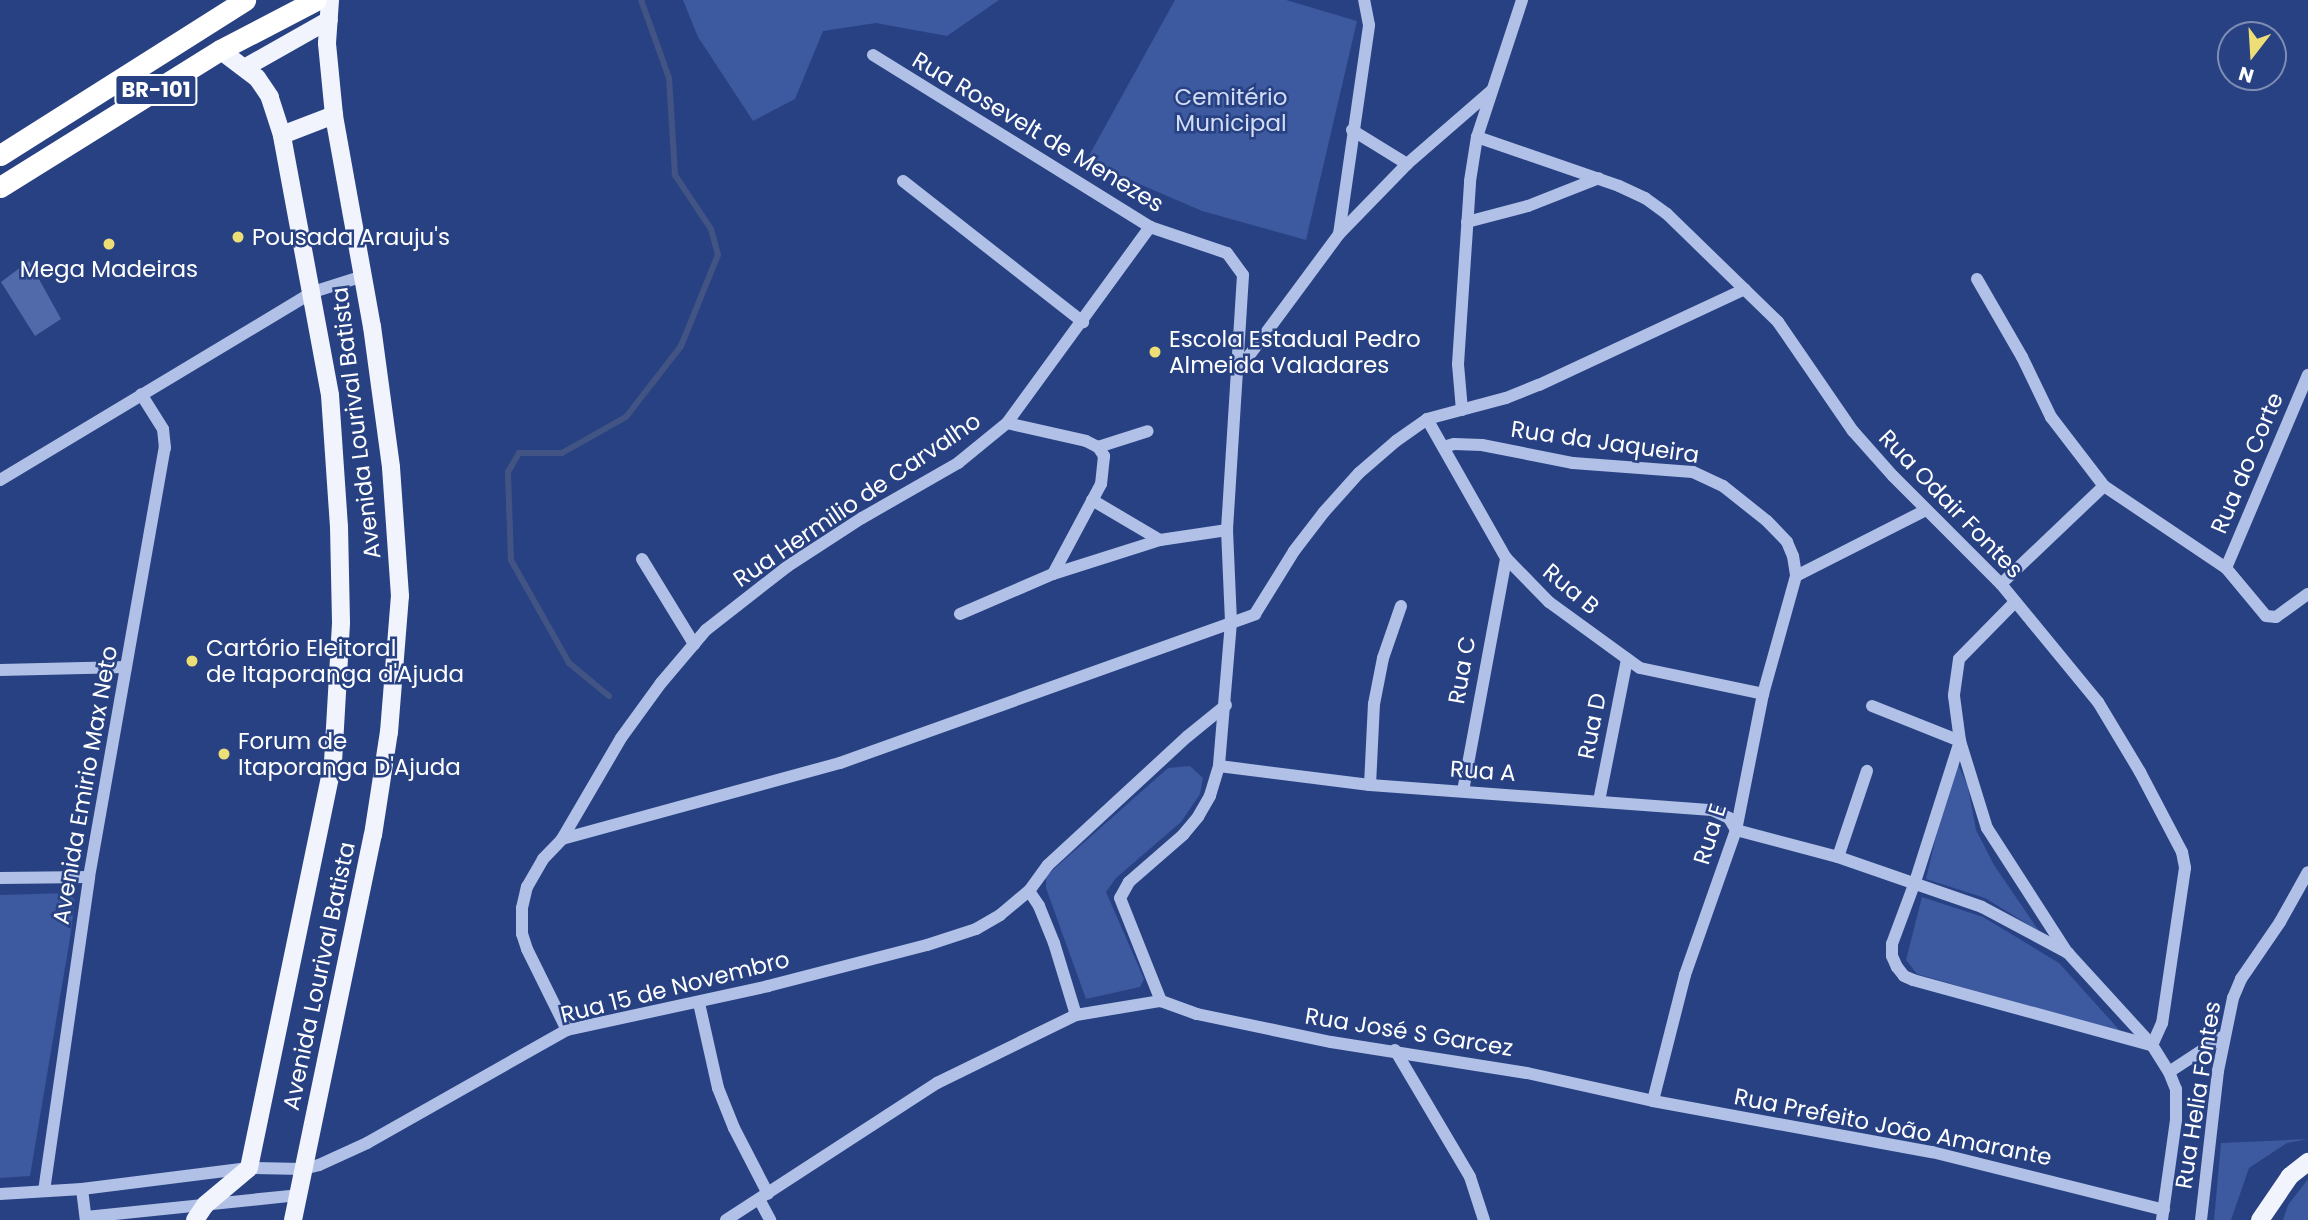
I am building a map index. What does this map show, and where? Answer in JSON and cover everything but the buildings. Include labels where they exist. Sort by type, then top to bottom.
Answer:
[{"type":"highway","name":"BR-101","points":[[0,155],[245,0]]},
{"type":"highway","name":"BR-101","points":[[0,187],[220,50],[316,0]]},
{"type":"main road","name":"Avenida Lourival Batista","points":[[293,1220],[373,835],[389,732],[400,596],[391,467],[363,276],[334,115],[327,43],[330,0]]},
{"type":"main road","points":[[246,67],[329,20]]},
{"type":"main road","name":"Avenida Lourival Batista","points":[[220,50],[246,67],[271,97],[282,135],[330,395],[339,527],[341,622],[333,762],[249,1168]]},
{"type":"main road","points":[[282,135],[334,115]]},
{"type":"main road","points":[[2260,1220],[2290,1177],[2308,1162]]},
{"type":"main road","points":[[195,1220],[205,1205],[249,1168]]},
{"type":"street","points":[[1339,234],[1369,25],[1364,0]]},
{"type":"street","points":[[1462,410],[1458,364],[1467,222],[1477,136],[1522,0]]},
{"type":"street","name":"Rua Rosevelt de Menezes","points":[[873,55],[1150,227],[1227,253],[1237,263],[1244,290],[1227,530],[1231,622],[1219,766],[1210,796],[1198,817],[1183,835],[1129,882],[1120,898],[1161,1000]]},
{"type":"street","points":[[1237,373],[1339,234],[1407,164],[1491,91]]},
{"type":"street","points":[[1352,130],[1407,164]]},
{"type":"street","name":"Rua Odair Fontes","points":[[1477,136],[1599,178],[1645,198],[1667,214],[1778,322],[1853,431],[1926,510],[2001,584],[2098,702],[2182,852],[2184,881],[2162,1023],[2152,1045]]},
{"type":"street","points":[[1467,222],[1528,206],[1599,178]]},
{"type":"street","points":[[903,181],[1083,322]]},
{"type":"street","name":"Rua Hermilio de Carvalho","points":[[567,1030],[522,934],[522,908],[527,887],[543,859],[562,839],[621,738],[706,630],[788,566],[862,518],[958,463],[1007,423],[1150,227]]},
{"type":"street","points":[[0,480],[313,292],[363,276]]},
{"type":"street","points":[[1977,279],[2022,357],[2051,417],[2104,486],[2226,568],[2266,616],[2276,617],[2308,594]]},
{"type":"street","points":[[562,839],[840,763],[1255,614],[1294,551],[1324,512],[1359,473],[1427,419],[1539,385],[1745,289]]},
{"type":"street","name":"Rua do Corte","points":[[2226,568],[2308,375]]},
{"type":"street","name":"Avenida Emirio Max Neto","points":[[44,1191],[89,877],[165,448],[163,429],[141,394]]},
{"type":"street","name":"Rua B","points":[[1427,419],[1506,558],[1549,602],[1640,668],[1763,694]]},
{"type":"street","points":[[1007,423],[1086,441],[1098,447],[1104,456],[1104,468],[1092,500],[1053,574]]},
{"type":"street","points":[[1098,447],[1148,431]]},
{"type":"street","name":"Rua da Jaqueira","points":[[1443,447],[1454,444],[1482,445],[1573,463],[1693,472],[1704,476],[1767,521],[1787,542],[1793,556],[1796,576]]},
{"type":"street","points":[[2001,584],[2104,486]]},
{"type":"street","points":[[1092,500],[1160,540]]},
{"type":"street","points":[[1796,576],[1926,510]]},
{"type":"street","points":[[960,614],[1053,574],[1160,540],[1227,530]]},
{"type":"street","name":"Rua C","points":[[1463,791],[1506,558]]},
{"type":"street","points":[[642,559],[694,644]]},
{"type":"street","name":"Rua E","points":[[1653,1101],[1685,975],[1736,830],[1763,694],[1796,576]]},
{"type":"street","points":[[2015,602],[1959,659],[1954,696],[1959,741],[1987,828],[2068,953],[2152,1045],[2169,1072],[2176,1089],[2176,1120],[2163,1215]]},
{"type":"street","points":[[1370,785],[1374,704],[1383,658],[1401,607]]},
{"type":"street","name":"Rua D","points":[[1599,801],[1627,659]]},
{"type":"street","points":[[0,670],[126,667]]},
{"type":"street","name":"Rua 15 de Novembro","points":[[0,1194],[82,1189],[249,1168],[303,1169],[338,1159],[567,1030],[699,1003],[927,945],[976,929],[1000,915],[1029,891],[1048,865],[1188,736],[1226,705]]},
{"type":"street","points":[[1872,706],[1959,741]]},
{"type":"street","points":[[1959,741],[1915,882],[1892,944],[1892,956],[1904,976],[2152,1045]]},
{"type":"street","name":"Rua A","points":[[1219,766],[1370,785],[1712,810],[1729,818],[1736,830]]},
{"type":"street","points":[[1838,857],[1867,771]]},
{"type":"street","points":[[1736,830],[1838,857],[1915,882],[1982,907],[2068,953]]},
{"type":"street","name":"Rua Helia Fontes","points":[[2201,1220],[2224,1036],[2241,979],[2280,922],[2308,872]]},
{"type":"street","points":[[0,878],[89,877]]},
{"type":"street","points":[[1029,891],[1039,906],[1055,943],[1076,1015]]},
{"type":"street","points":[[726,1220],[937,1083],[1076,1015],[1161,1000]]},
{"type":"street","name":"Rua José S Garcez","points":[[1161,1000],[1197,1014],[1270,1030],[1527,1073],[1653,1101]]},
{"type":"street","points":[[699,1003],[718,1088],[763,1196],[770,1220]]},
{"type":"street","points":[[2169,1072],[2224,1036]]},
{"type":"street","points":[[1395,1050],[1470,1177],[1484,1220]]},
{"type":"street","name":"Rua Prefeito João Amarante","points":[[1653,1101],[1933,1152],[2163,1215]]},
{"type":"street","points":[[82,1189],[86,1219],[298,1195]]},
{"type":"green space","points":[[683,0],[999,0],[947,36],[876,23],[823,31],[795,99],[753,121],[698,37]]},
{"type":"green space","name":"Cemitério Municipal","points":[[1175,0],[1286,0],[1357,21],[1306,240],[1202,211],[1086,161]]},
{"type":"green space","points":[[1955,757],[1968,787],[1976,830],[1994,865],[2039,931],[1985,898],[1926,879]]},
{"type":"green space","points":[[1190,766],[1203,778],[1200,794],[1181,822],[1116,878],[1106,892],[1144,979],[1140,987],[1086,999],[1046,888],[1046,876],[1168,768]]},
{"type":"green space","points":[[68,893],[75,900],[70,938],[30,1176],[0,1178],[0,895]]},
{"type":"green space","points":[[1922,897],[1983,917],[2059,963],[2122,1033],[1917,974],[1906,960]]},
{"type":"green space","points":[[2308,1139],[2287,1143],[2249,1168],[2231,1220],[2214,1220],[2221,1143]]},
{"type":"green space","points":[[2308,1179],[2308,1220],[2283,1220],[2288,1205]]},
{"type":"waterway","points":[[609,696],[569,663],[511,560],[508,472],[519,453],[562,453],[626,417],[681,346],[718,255],[711,229],[675,175],[669,78],[641,0]]},
{"type":"place","name":"Pousada Arauju's","points":[[238,237]]},
{"type":"place","name":"Mega Madeiras","points":[[109,244]]},
{"type":"place","name":"Escola Estadual Pedro Almeida Valadares","points":[[1155,352]]},
{"type":"place","name":"Cartório Eleitoral de Itaporanga d'Ajuda","points":[[192,661]]},
{"type":"place","name":"Forum de Itaporanga D'Ajuda","points":[[224,754]]}]
